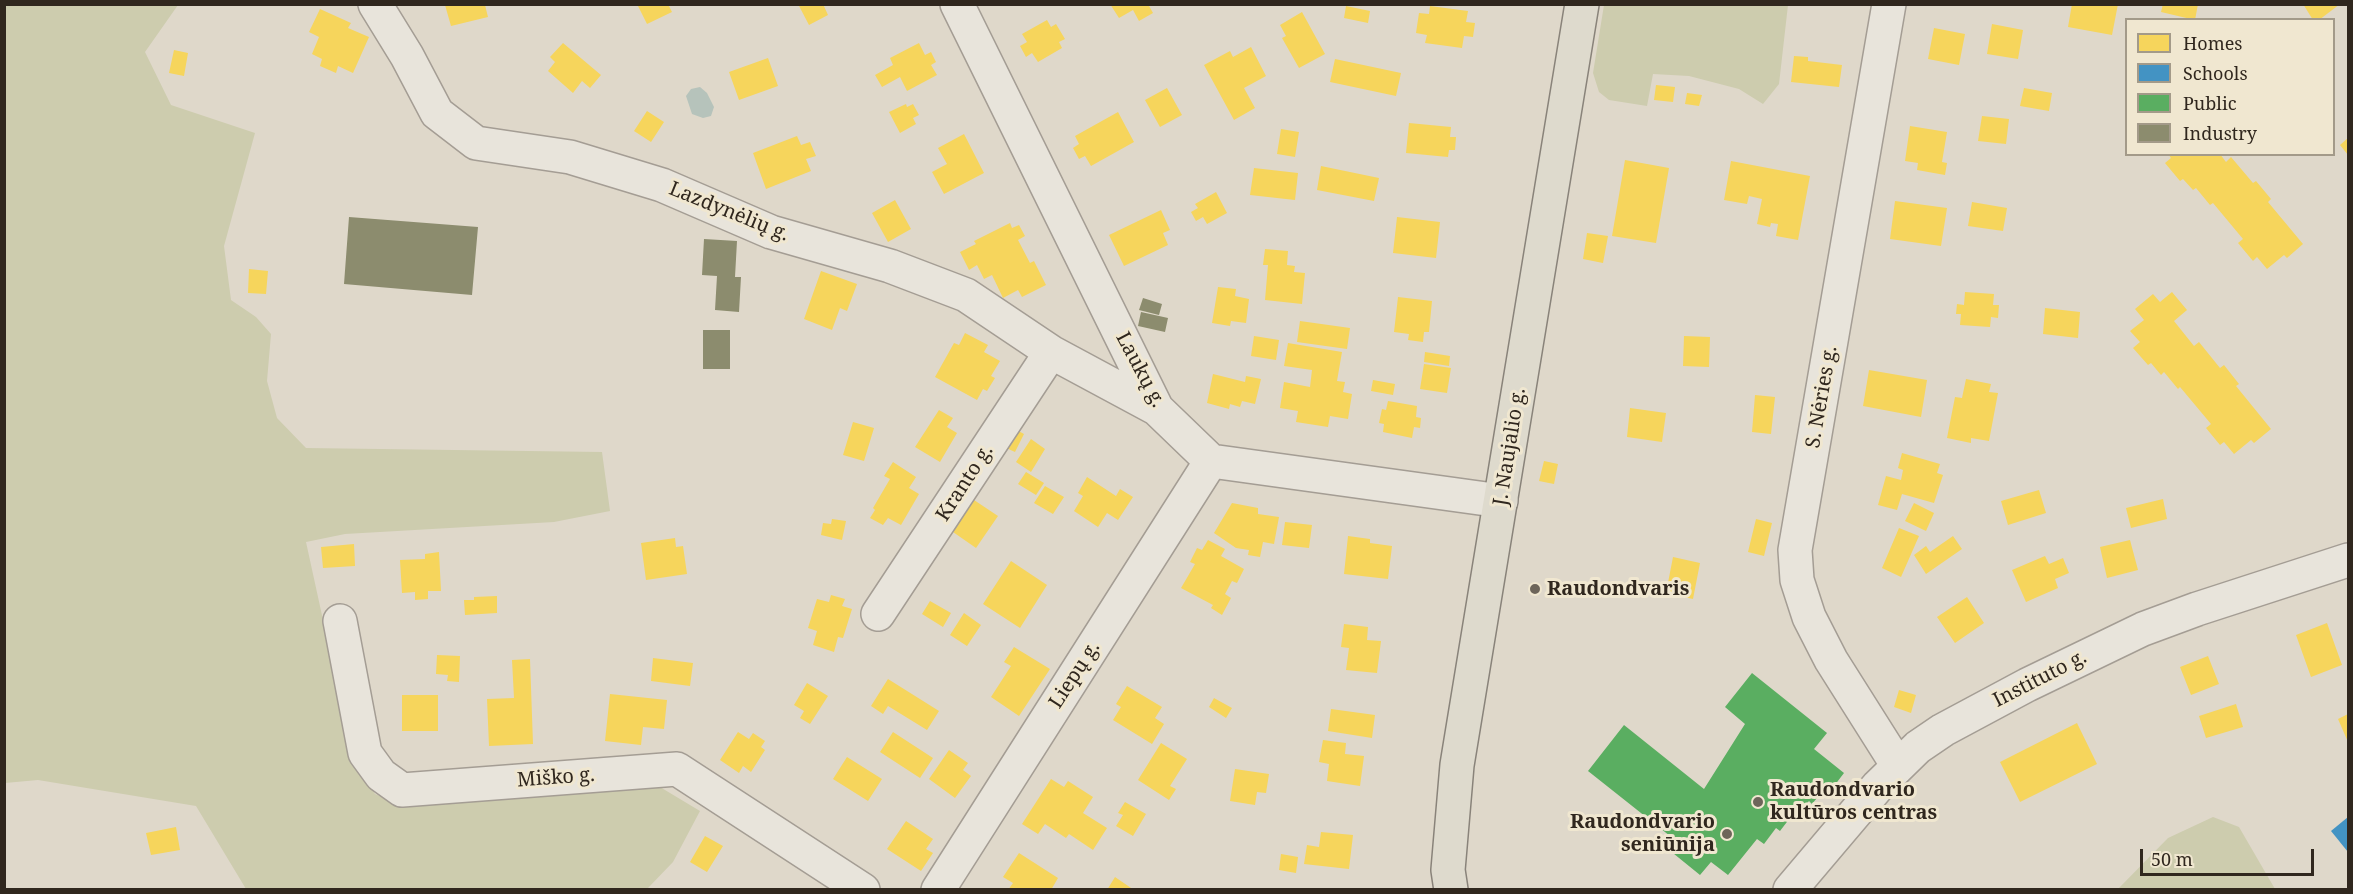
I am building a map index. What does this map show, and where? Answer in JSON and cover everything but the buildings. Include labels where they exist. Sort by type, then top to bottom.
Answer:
[{"type":"main road","name":"J. Naujalio g.","points":[[1448,883],[1457,765],[1582,4]]},
{"type":"street","name":"Lazdynėlių g.","points":[[375,4],[407,56],[437,113],[476,143],[570,158],[662,185],[771,232],[890,266],[966,295],[1051,352],[1157,409]]},
{"type":"street","name":"Laukų g.","points":[[957,4],[1157,409],[1212,460]]},
{"type":"street","name":"S. Nėries g.","points":[[1889,4],[1795,550],[1797,580],[1809,617],[1831,660],[1898,766]]},
{"type":"street","name":"Kranto g.","points":[[878,614],[1051,352]]},
{"type":"street","points":[[1212,460],[1501,501]]},
{"type":"street","name":"Liepų g.","points":[[938,890],[1212,460]]},
{"type":"street","name":"Instituto g.","points":[[1790,890],[1878,786],[1918,747],[1943,730],[2103,648],[2197,609],[2349,560]]},
{"type":"street","name":"Miško g.","points":[[340,621],[365,753],[381,775],[402,790],[677,769],[863,890]]},
{"type":"green space","points":[[4,5],[178,5],[145,52],[171,105],[255,133],[224,246],[231,300],[256,317],[271,334],[267,381],[277,418],[306,448],[602,452],[610,511],[554,522],[345,534],[306,542],[354,762],[375,794],[397,803],[660,787],[700,811],[673,862],[646,890],[246,889],[196,806],[38,780],[5,783]]},
{"type":"green space","points":[[1604,5],[1788,5],[1779,84],[1763,104],[1739,89],[1689,76],[1653,74],[1647,106],[1609,100],[1599,92],[1593,73]]},
{"type":"green space","points":[[2213,817],[2239,827],[2275,889],[2118,889],[2168,838]]},
{"type":"shaded area","points":[[700,87],[707,93],[714,107],[711,116],[703,118],[692,114],[686,96],[691,89]]},
{"type":"place","name":"Raudondvaris","points":[[1535,589]]},
{"type":"place","name":"Raudondvario kultūros centras","points":[[1758,802]]},
{"type":"place","name":"Raudondvario seniūnija","points":[[1727,834]]}]
